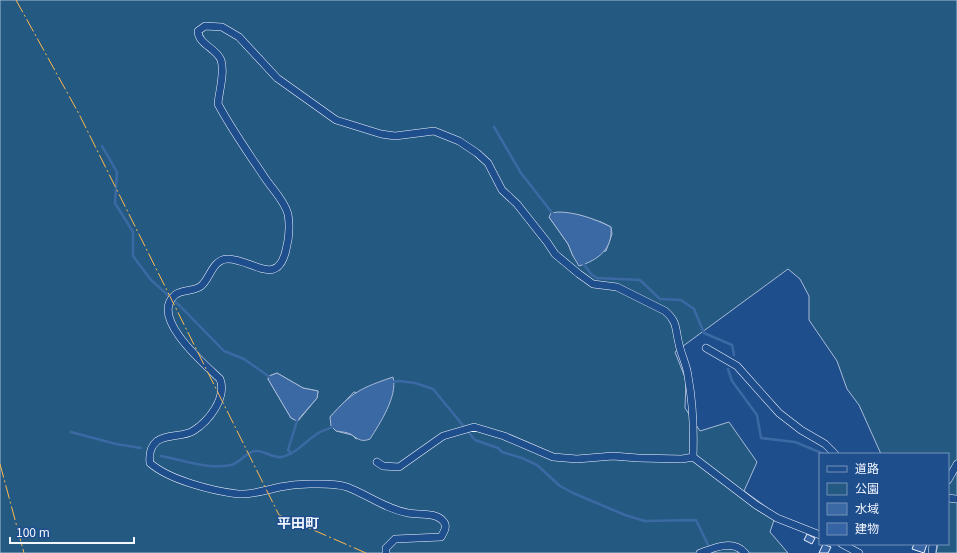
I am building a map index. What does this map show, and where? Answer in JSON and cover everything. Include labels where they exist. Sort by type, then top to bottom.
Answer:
[{"type":"street","points":[[386,553],[386,548],[395,539],[441,537],[445,531],[446,525],[443,520],[436,516],[416,515],[396,510],[346,487],[333,484],[281,487],[264,492],[240,494],[197,485],[161,471],[150,463],[151,448],[158,440],[193,431],[211,415],[219,399],[222,387],[220,379],[184,344],[170,318],[167,308],[168,304],[179,292],[195,290],[202,285],[213,268],[219,262],[226,259],[250,264],[266,270],[274,270],[280,265],[288,244],[288,214],[281,199],[218,104],[222,77],[221,61],[215,51],[202,41],[198,35],[198,31],[205,26],[222,27],[239,37],[277,78],[336,120],[381,134],[395,136],[434,130],[459,141],[477,153],[488,163],[502,190],[517,204],[548,242],[555,254],[566,264],[593,284],[617,287],[665,310],[672,316],[676,325],[678,342],[688,375],[692,408],[692,457]]},
{"type":"street","points":[[706,348],[737,366],[779,413],[801,430],[826,444],[834,453]]},
{"type":"street","points":[[377,462],[383,466],[399,467],[444,436],[474,427],[553,457],[578,459],[613,456],[682,459],[692,457],[776,518],[819,535]]},
{"type":"street","points":[[949,478],[957,464]]},
{"type":"street","points":[[703,552],[728,545],[741,549],[745,553]]},
{"type":"street","points":[[846,545],[859,553]]},
{"type":"green space","points":[[0,0],[957,0],[957,553],[936,553],[938,545],[949,545],[949,453],[881,453],[859,405],[847,389],[837,361],[809,320],[809,296],[800,279],[788,269],[675,352],[686,380],[685,408],[700,431],[729,422],[757,462],[744,491],[776,514],[770,532],[788,553],[0,553]],"holes":[[[579,215],[611,227],[612,234],[606,251],[573,256],[568,244],[549,217]],[[277,373],[303,388],[318,391],[317,398],[298,421],[291,418],[268,379],[269,376]],[[354,392],[390,400],[375,430],[356,439],[352,435],[336,431],[330,417]]]},
{"type":"water","points":[[558,212],[585,216],[611,227],[610,242],[607,247],[598,257],[579,266],[568,244],[549,217],[551,213]]},
{"type":"water","points":[[277,373],[303,388],[318,391],[317,398],[297,421],[291,418],[268,379],[269,376]]},
{"type":"water","points":[[393,377],[394,384],[391,401],[370,439],[361,440],[349,433],[336,431],[331,426],[330,417],[351,396],[373,384]]},
{"type":"building","points":[[807,534],[815,538],[812,544],[804,540]]},
{"type":"building","points":[[823,545],[831,547],[828,553],[819,553]]},
{"type":"building","points":[[914,545],[927,545],[924,553],[912,549]]},
{"type":"waterway","points":[[494,127],[521,173],[553,214]]},
{"type":"waterway","points":[[102,146],[117,172],[115,203],[133,232],[133,256],[151,280],[180,306],[224,351],[244,359],[271,378]]},
{"type":"waterway","points":[[583,263],[591,274],[597,278],[640,280],[660,299],[681,300],[694,309],[704,333],[732,345],[734,355]]},
{"type":"waterway","points":[[728,369],[732,381],[757,415],[761,438],[795,442],[822,453]]},
{"type":"waterway","points":[[392,382],[399,381],[415,383],[433,389],[475,440],[537,465],[560,486],[573,493],[625,515],[645,521],[696,520],[712,553]]},
{"type":"waterway","points":[[291,453],[288,450],[297,418]]},
{"type":"waterway","points":[[161,456],[196,464],[214,466],[234,464],[249,453],[255,451],[281,457],[292,453],[315,435],[334,426]]},
{"type":"waterway","points":[[71,432],[116,444],[141,448]]},
{"type":"power","points":[[16,0],[79,114],[279,515],[366,553]]},
{"type":"power","points":[[0,464],[24,553]]},
{"type":"district","name":"平田町","points":[[298,523]]}]
